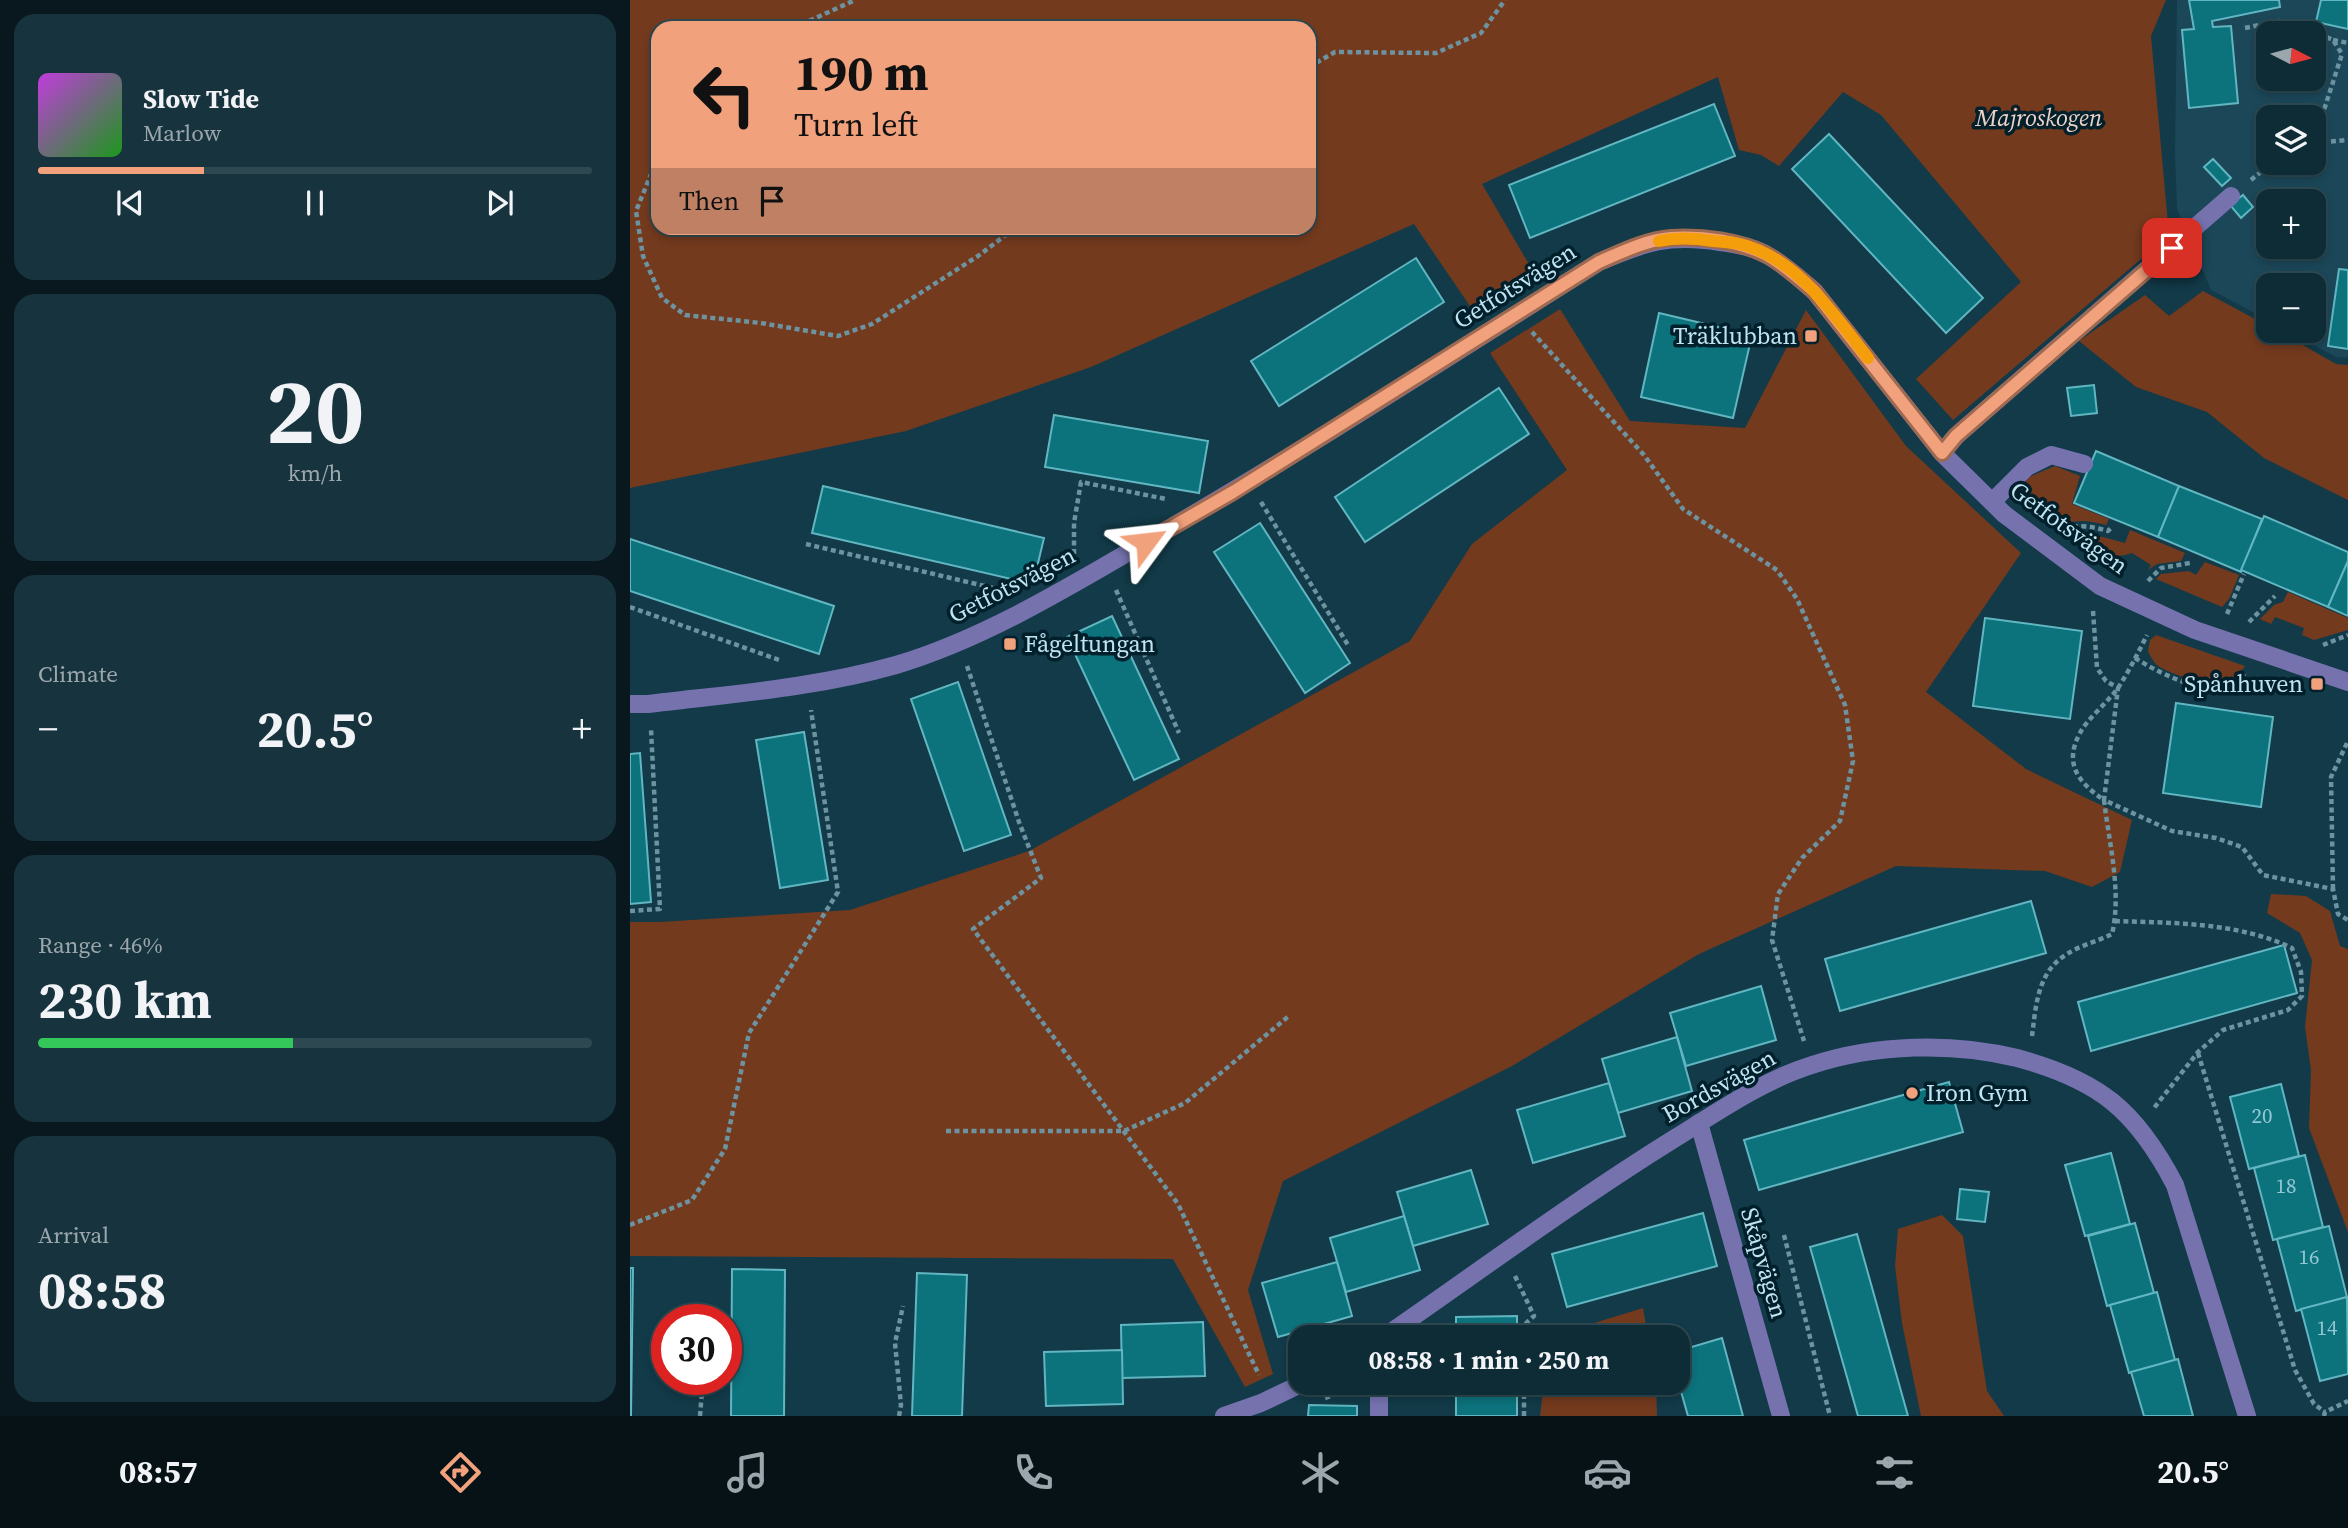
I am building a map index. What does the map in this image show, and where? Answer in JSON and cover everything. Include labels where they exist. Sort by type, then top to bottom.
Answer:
[{"type":"street","points":[[1942,453],[1956,436],[2231,196]]},
{"type":"street","name":"Getfotsvägen","points":[[630,704],[807,685],[897,665],[972,636],[1060,592],[1233,492],[1599,262],[1638,246],[1671,238],[1741,245],[1767,255],[1789,269],[1815,292],[1942,453],[2004,514],[2100,586],[2195,630],[2348,682]]},
{"type":"street","points":[[1992,502],[2026,467],[2051,455],[2084,464]]},
{"type":"street","name":"Bordsvägen","points":[[1401,1325],[1644,1157],[1755,1089],[1812,1065],[1863,1052],[1912,1048],[1958,1049],[2003,1055],[2058,1070],[2090,1085],[2117,1104],[2139,1127],[2157,1150],[2175,1185],[2247,1416]]},
{"type":"street","name":"Skåpvägen","points":[[1699,1123],[1781,1416]]},
{"type":"street","points":[[1224,1416],[1288,1390]]},
{"type":"path","points":[[809,21],[855,0]]},
{"type":"path","points":[[1316,63],[1335,52],[1436,53],[1481,33],[1505,0]]},
{"type":"path","points":[[2245,28],[2279,21],[2348,43]]},
{"type":"path","points":[[2326,106],[2343,54],[2333,40]]},
{"type":"path","points":[[2326,141],[2348,140]]},
{"type":"path","points":[[651,174],[636,211],[643,256],[662,298],[685,315],[761,323],[838,336],[873,324],[1006,235]]},
{"type":"path","points":[[1516,314],[1644,455],[1683,509],[1777,570],[1797,599],[1845,705],[1853,761],[1840,821],[1802,858],[1778,894],[1772,940],[1812,1065]]},
{"type":"path","points":[[1074,565],[1074,523],[1081,482],[1153,496]]},
{"type":"path","points":[[1249,506],[1260,499],[1348,645]]},
{"type":"path","points":[[2055,524],[2074,538]]},
{"type":"path","points":[[2068,527],[2081,526],[2108,531],[2112,527]]},
{"type":"path","points":[[806,544],[1017,594]]},
{"type":"path","points":[[2148,581],[2161,568],[2190,563]]},
{"type":"path","points":[[2227,614],[2244,574]]},
{"type":"path","points":[[2138,576],[2157,585]]},
{"type":"path","points":[[1114,585],[1178,733]]},
{"type":"path","points":[[2249,622],[2275,596]]},
{"type":"path","points":[[2092,604],[2097,668],[2106,681],[2118,688]]},
{"type":"path","points":[[630,607],[787,662]]},
{"type":"path","points":[[2216,609],[2259,625]]},
{"type":"path","points":[[2159,613],[2118,688],[2080,732],[2073,758],[2076,774],[2087,788],[2104,800],[2172,831],[2216,838],[2242,847],[2263,875],[2333,889]]},
{"type":"path","points":[[2330,649],[2321,646],[2348,635]]},
{"type":"path","points":[[2135,658],[2160,673],[2207,690],[2229,691],[2253,664]]},
{"type":"path","points":[[965,659],[1019,822],[1041,878],[973,929],[1178,1204],[1270,1399]]},
{"type":"path","points":[[630,1225],[692,1200],[724,1149],[749,1034],[838,892],[807,685]]},
{"type":"path","points":[[2029,1062],[2037,995],[2046,973],[2066,954],[2112,934],[2115,892],[2104,800],[2118,688]]},
{"type":"path","points":[[2348,741],[2331,777],[2333,889],[2338,914],[2348,920]]},
{"type":"path","points":[[630,911],[660,909],[654,754]]},
{"type":"path","points":[[2115,921],[2202,924],[2271,938],[2292,948],[2301,972],[2302,996],[2288,1010],[2223,1030],[2198,1052],[2139,1127]]},
{"type":"path","points":[[946,1131],[1124,1131],[1185,1103],[1290,1015]]},
{"type":"path","points":[[2198,1052],[2295,1370],[2314,1404],[2324,1414],[2348,1401]]},
{"type":"path","points":[[1784,1235],[1830,1416]]},
{"type":"path","points":[[1512,1270],[1534,1316],[1524,1325]]},
{"type":"path","points":[[899,1416],[901,1405],[895,1343],[904,1306]]},
{"type":"path","points":[[1313,1403],[1348,1390],[1379,1408]]},
{"type":"path","points":[[701,1416],[703,1395]]},
{"type":"path","points":[[1524,1395],[1524,1416]]},
{"type":"shaded area","points":[[2177,0],[2348,0],[2348,358],[2336,357],[2310,343],[2326,343],[2326,273],[2256,273],[2256,314],[2211,290],[2177,209]]},
{"type":"green space","name":"Majroskogen","points":[[630,0],[2166,0],[2151,36],[2169,235],[1953,420],[1916,379],[2021,282],[1881,115],[1843,92],[1779,166],[1761,155],[1739,150],[1718,77],[1482,184],[1533,271],[1474,312],[1414,224],[1091,367],[906,431],[630,488]]},
{"type":"green space","points":[[2203,291],[2256,320],[2256,343],[2299,343],[2336,364],[2348,365],[2348,500],[2264,458],[2207,412],[2136,387],[2079,341],[2145,295],[2169,316]]},
{"type":"green space","points":[[1560,309],[1630,421],[1745,428],[1806,310],[1906,446],[2021,553],[1926,692],[2026,769],[2132,820],[2120,872],[2092,887],[2045,871],[1896,866],[1699,954],[1512,1066],[1283,1181],[1248,1290],[1273,1374],[1245,1387],[1173,1259],[630,1256],[630,922],[850,910],[1029,851],[1410,641],[1472,544],[1567,470],[1490,353]]},
{"type":"green space","points":[[2055,466],[2080,476],[2072,504],[2109,519],[2106,525],[2080,521],[2064,525],[2020,489],[2029,477]]},
{"type":"green space","points":[[2130,530],[2185,553],[2181,561],[2157,564],[2148,570],[2151,565],[2132,553],[2108,555],[2075,534],[2125,543]]},
{"type":"green space","points":[[2205,562],[2239,575],[2229,599],[2222,607],[2156,579],[2161,574],[2189,571],[2196,575]]},
{"type":"green space","points":[[2288,592],[2348,618],[2348,630],[2314,640],[2302,635],[2304,628],[2275,617],[2271,624],[2260,619],[2274,605],[2283,602]]},
{"type":"green space","points":[[2156,635],[2245,666],[2234,680],[2225,685],[2180,676],[2162,668],[2152,658],[2148,651],[2150,640]]},
{"type":"green space","points":[[2271,894],[2306,896],[2330,911],[2340,946],[2348,949],[2348,1232],[2309,1128],[2311,1070],[2305,1027],[2312,960],[2300,933],[2267,913]]},
{"type":"green space","points":[[1942,1215],[1963,1236],[1987,1391],[2004,1416],[1921,1416],[1902,1323],[1895,1266],[1898,1229]]},
{"type":"green space","points":[[1643,1308],[1646,1325],[1588,1325]]},
{"type":"green space","points":[[1542,1395],[1656,1395],[1657,1416],[1540,1416]]},
{"type":"building","points":[[2189,0],[2279,0],[2280,7],[2212,21],[2213,27],[2231,26],[2238,103],[2189,108],[2182,30],[2194,29]]},
{"type":"building","points":[[2321,0],[2348,0],[2348,29],[2326,24],[2326,21],[2316,21]]},
{"type":"building","points":[[1714,104],[1735,156],[1530,238],[1509,185]]},
{"type":"building","points":[[1829,134],[1983,298],[1946,333],[1792,169]]},
{"type":"building","points":[[2213,159],[2231,178],[2222,186],[2204,167]]},
{"type":"building","points":[[2243,195],[2253,207],[2241,218],[2230,205]]},
{"type":"building","points":[[1416,258],[1444,302],[1279,406],[1251,361]]},
{"type":"building","points":[[2339,269],[2348,270],[2348,349],[2328,346]]},
{"type":"building","points":[[1659,313],[1752,335],[1733,418],[1641,397]]},
{"type":"building","points":[[2094,385],[2097,413],[2071,416],[2067,388]]},
{"type":"building","points":[[1499,388],[1529,434],[1365,542],[1335,497]]},
{"type":"building","points":[[1054,415],[1208,441],[1199,493],[1045,467]]},
{"type":"building","points":[[2096,451],[2179,486],[2158,537],[2074,503]]},
{"type":"building","points":[[823,486],[1044,538],[1033,584],[812,533]]},
{"type":"building","points":[[2179,486],[2262,519],[2241,572],[2158,537]]},
{"type":"building","points":[[2264,516],[2348,552],[2348,561],[2328,607],[2241,570]]},
{"type":"building","points":[[1260,523],[1350,663],[1305,693],[1214,552]]},
{"type":"building","points":[[630,539],[834,606],[819,654],[630,591]]},
{"type":"building","points":[[2348,561],[2348,616],[2328,607]]},
{"type":"building","points":[[1112,616],[1179,759],[1134,780],[1067,637]]},
{"type":"building","points":[[1985,618],[2082,631],[2070,719],[1973,706]]},
{"type":"building","points":[[958,682],[1011,835],[964,851],[911,699]]},
{"type":"building","points":[[2176,703],[2273,717],[2261,807],[2163,793]]},
{"type":"building","points":[[804,732],[828,880],[780,888],[756,740]]},
{"type":"building","points":[[640,753],[651,902],[630,904],[630,754]]},
{"type":"building","points":[[2031,901],[2046,953],[1840,1011],[1825,959]]},
{"type":"building","points":[[2284,945],[2297,993],[2091,1051],[2078,1002]]},
{"type":"building","points":[[1761,986],[1776,1040],[1686,1066],[1670,1013]]},
{"type":"building","points":[[1677,1037],[1692,1091],[1618,1113],[1602,1059]]},
{"type":"building","points":[[1949,1082],[1963,1132],[1759,1190],[1744,1140]]},
{"type":"building","points":[[1609,1083],[1625,1136],[1533,1163],[1517,1110]]},
{"type":"building","points":[[2281,1084],[2299,1156],[2249,1169],[2230,1097]]},
{"type":"building","points":[[2111,1153],[2130,1224],[2085,1236],[2065,1165]]},
{"type":"building","points":[[2305,1155],[2323,1227],[2273,1240],[2254,1168]]},
{"type":"building","points":[[1471,1170],[1488,1224],[1413,1246],[1397,1192]]},
{"type":"building","points":[[1960,1189],[1989,1192],[1985,1222],[1957,1219]]},
{"type":"building","points":[[1703,1213],[1717,1266],[1567,1307],[1552,1254]]},
{"type":"building","points":[[1404,1216],[1420,1270],[1346,1292],[1330,1238]]},
{"type":"building","points":[[2135,1223],[2154,1293],[2107,1306],[2088,1236]]},
{"type":"building","points":[[2329,1226],[2347,1297],[2296,1311],[2277,1239]]},
{"type":"building","points":[[1857,1234],[1908,1416],[1858,1416],[1810,1247]]},
{"type":"building","points":[[1337,1262],[1352,1316],[1320,1325],[1288,1325],[1288,1334],[1278,1337],[1262,1283]]},
{"type":"building","points":[[630,1268],[633,1268],[631,1416],[630,1416]]},
{"type":"building","points":[[732,1269],[785,1270],[784,1416],[731,1416],[731,1395],[742,1395],[742,1304],[732,1304]]},
{"type":"building","points":[[917,1273],[967,1275],[962,1416],[912,1416]]},
{"type":"building","points":[[2157,1292],[2175,1360],[2129,1373],[2110,1305]]},
{"type":"building","points":[[2347,1297],[2348,1374],[2320,1381],[2301,1309]]},
{"type":"building","points":[[1517,1316],[1517,1325],[1456,1325],[1456,1317]]},
{"type":"building","points":[[1203,1322],[1205,1376],[1122,1378],[1121,1325]]},
{"type":"building","points":[[1722,1338],[1743,1416],[1688,1416],[1682,1395],[1690,1395],[1690,1347]]},
{"type":"building","points":[[1122,1350],[1123,1404],[1046,1406],[1044,1352]]},
{"type":"building","points":[[2178,1359],[2193,1416],[2144,1416],[2131,1372]]},
{"type":"building","points":[[1456,1395],[1517,1395],[1517,1416],[1456,1416]]},
{"type":"building","points":[[1309,1405],[1357,1406],[1357,1416],[1308,1416]]},
{"type":"slow traffic","points":[[1659,241],[1671,238],[1702,239],[1741,245],[1767,255],[1789,269],[1815,292],[1868,358]]},
{"type":"place","name":"Träklubban","points":[[1811,336]]},
{"type":"place","name":"Fågeltungan","points":[[1010,644]]},
{"type":"place","name":"Spånhuven","points":[[2317,684]]},
{"type":"place","name":"Iron Gym","points":[[1912,1093]]},
{"type":"route","points":[[1146,542],[1233,492],[1599,262],[1638,246],[1671,238],[1702,239],[1741,245],[1767,255],[1789,269],[1815,292],[1942,453],[1956,436],[2172,248]]}]
